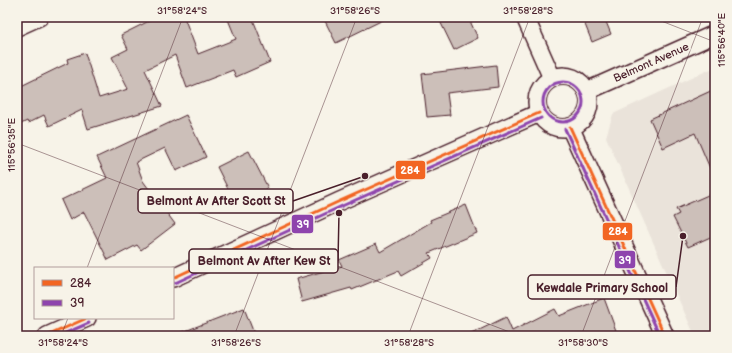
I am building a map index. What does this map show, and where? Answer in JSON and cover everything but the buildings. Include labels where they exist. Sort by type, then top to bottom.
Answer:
[{"type":"street","points":[[17,27],[39,17]]},
{"type":"street","points":[[525,17],[552,78]]},
{"type":"street","name":"Belmont Avenue","points":[[587,91],[715,34]]},
{"type":"street","points":[[568,76],[576,79],[587,91],[589,100],[588,108],[584,117],[578,123],[570,127],[563,128],[549,124],[539,113],[537,97],[540,89],[552,78],[568,76]]},
{"type":"street","points":[[174,278],[340,201],[539,113]]},
{"type":"street","points":[[570,127],[665,336]]},
{"type":"street","points":[[47,336],[85,319]]},
{"type":"shaded area","points":[[715,67],[715,336],[695,336],[606,137],[613,114]]},
{"type":"transit line","name":"39","points":[[567,82],[574,85],[580,91],[583,102],[582,110],[574,119],[567,122],[559,122],[552,119],[544,110],[543,98],[546,91],[555,83],[567,82]]},
{"type":"transit line","name":"284","points":[[174,278],[340,201],[539,113]]},
{"type":"transit line","name":"39","points":[[175,283],[342,206],[541,118]]},
{"type":"transit line","name":"284","points":[[570,127],[665,336]]},
{"type":"transit line","name":"39","points":[[565,129],[660,336]]},
{"type":"transit line","name":"284","points":[[47,336],[85,319]]},
{"type":"transit line","name":"39","points":[[59,336],[89,323]]},
{"type":"place","name":"Belmont Av After Scott St","points":[[365,176]]},
{"type":"place","name":"Belmont Av After Kew St","points":[[339,213]]},
{"type":"place","name":"Kewdale Primary School","points":[[683,236]]}]
